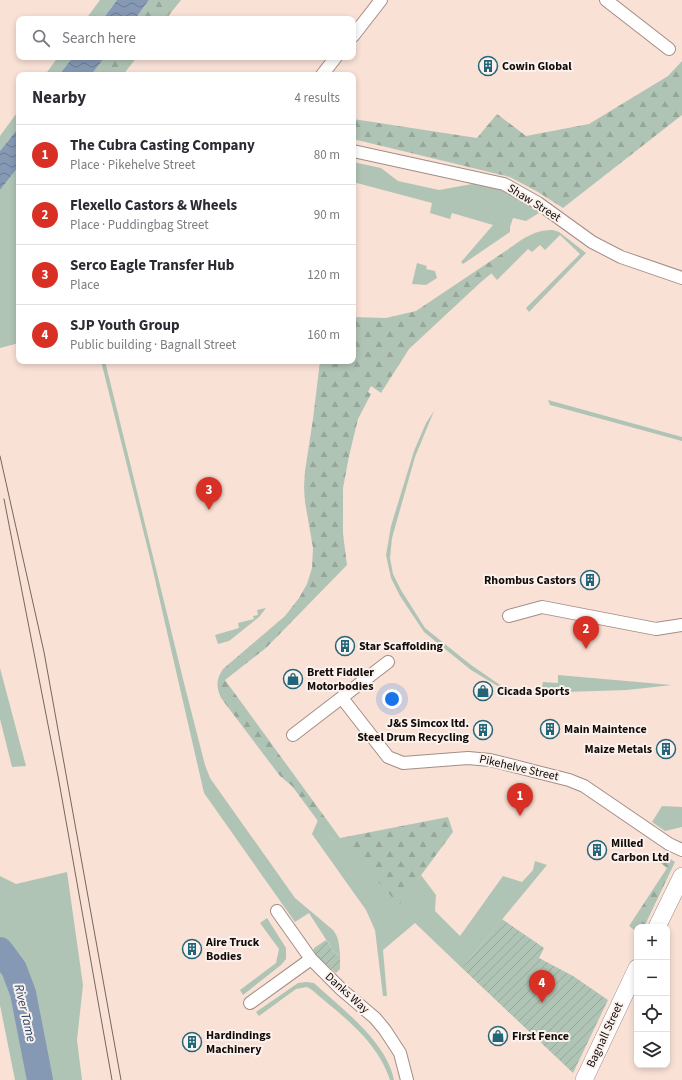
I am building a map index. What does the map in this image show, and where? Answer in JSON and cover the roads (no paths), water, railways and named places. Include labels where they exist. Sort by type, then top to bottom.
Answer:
[{"type":"street","points":[[356,32],[381,0]]},
{"type":"street","points":[[606,0],[669,49]]},
{"type":"street","points":[[324,72],[334,60]]},
{"type":"street","name":"Shaw Street","points":[[356,152],[504,184],[538,202],[592,242],[621,256],[682,278]]},
{"type":"street","points":[[509,616],[542,608],[656,629],[682,625]]},
{"type":"street","points":[[294,735],[388,662]]},
{"type":"street","name":"Pikehelve Street","points":[[342,698],[388,757],[403,764],[468,758],[490,760],[569,780],[584,786],[669,844],[682,850]]},
{"type":"street","points":[[658,924],[682,876]]},
{"type":"street","name":"Danks Way","points":[[277,911],[311,959],[342,990],[375,1018],[385,1030],[400,1053],[408,1080]]},
{"type":"street","points":[[250,1003],[311,959]]},
{"type":"street","name":"Bagnall Street","points":[[584,1080],[634,974]]},
{"type":"water","points":[[117,0],[149,0],[137,16],[105,16]]},
{"type":"water","points":[[71,60],[103,60],[93,72],[61,72]]},
{"type":"water","points":[[16,131],[16,170],[0,190],[0,151]]},
{"type":"waterway","name":"River Tame","points":[[0,950],[14,969],[23,993],[40,1080]]},
{"type":"tram line","points":[[0,456],[44,652],[121,1080]]},
{"type":"tram line","points":[[4,499],[58,776],[112,1080]]},
{"type":"place","name":"Cowin Global","points":[[488,66]]},
{"type":"place","name":"Serco Eagle Transfer Hub","points":[[209,510]]},
{"type":"place","name":"Rhombus Castors","points":[[590,580]]},
{"type":"place","name":"Star Scaffolding","points":[[345,646]]},
{"type":"place","name":"Flexello Castors & Wheels","points":[[586,649]]},
{"type":"place","name":"Brett Fiddler Motorbodies","points":[[293,679]]},
{"type":"place","name":"Cicada Sports","points":[[483,691]]},
{"type":"place","name":"Main Maintence","points":[[550,729]]},
{"type":"place","name":"J&S Simcox ltd. Steel Drum Recycling","points":[[483,730]]},
{"type":"place","name":"Maize Metals","points":[[666,749]]},
{"type":"place","name":"The Cubra Casting Company","points":[[520,816]]},
{"type":"place","name":"Milled Carbon Ltd","points":[[597,850]]},
{"type":"place","name":"Aire Truck Bodies","points":[[192,949]]},
{"type":"place","name":"SJP Youth Group","points":[[542,1003]]},
{"type":"place","name":"First Fence","points":[[498,1036]]},
{"type":"place","name":"Hardindings Machinery","points":[[192,1042]]}]
